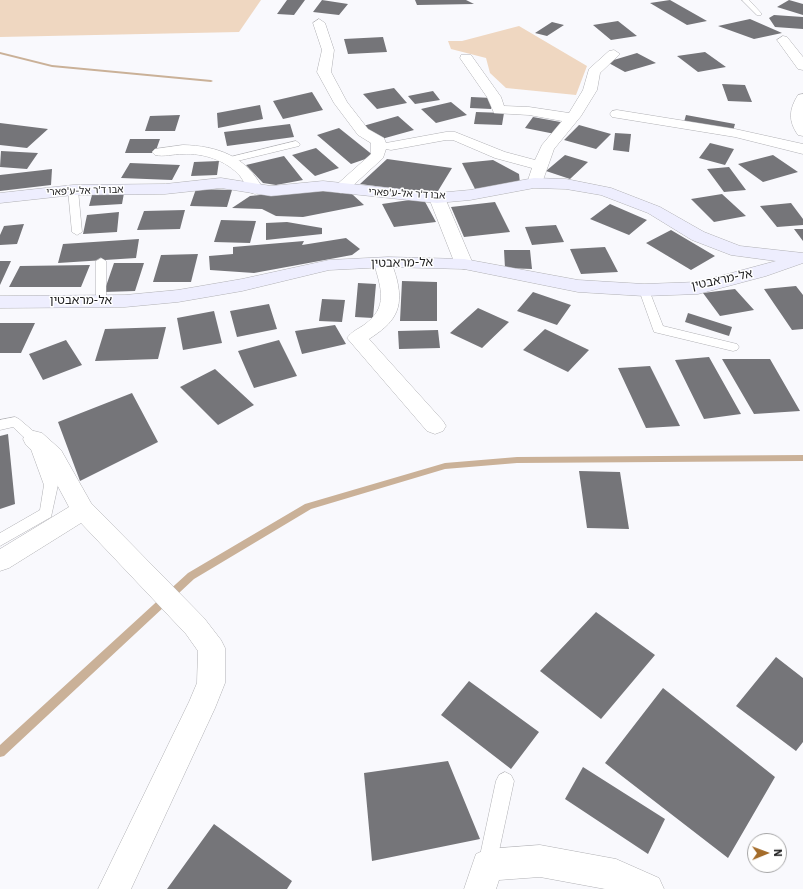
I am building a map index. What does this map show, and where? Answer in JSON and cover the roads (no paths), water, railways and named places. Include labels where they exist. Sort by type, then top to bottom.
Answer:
[{"type":"street","points":[[319,23],[328,50],[324,72],[341,103],[362,132],[379,142],[378,155],[341,188]]},
{"type":"street","points":[[783,40],[803,66]]},
{"type":"street","points":[[534,184],[547,148],[572,118],[590,90],[594,72],[614,54]]},
{"type":"street","points":[[466,58],[494,97],[499,110],[529,111],[572,118]]},
{"type":"street","points":[[803,98],[796,109],[796,117],[803,132]]},
{"type":"street","points":[[617,114],[735,133],[803,149]]},
{"type":"street","points":[[391,146],[446,136],[455,136],[500,155],[541,166]]},
{"type":"street","points":[[160,152],[175,149],[204,150],[229,160],[245,171],[256,189]]},
{"type":"street","name":"אבו ד'ר אל-ע'פארי","points":[[0,198],[73,190],[165,189],[221,183],[271,191],[323,186],[437,198],[470,195],[534,184],[566,184],[605,192],[654,210],[698,236],[737,251],[802,257]]},
{"type":"street","points":[[437,198],[464,264]]},
{"type":"street","name":"אל-מראבטין","points":[[0,302],[124,301],[178,296],[242,285],[329,265],[431,262],[464,264],[578,286],[644,290],[698,288],[760,272],[802,257]]},
{"type":"street","points":[[384,263],[391,287],[391,303],[386,317],[377,326],[357,338],[435,426]]},
{"type":"street","points":[[34,439],[53,456],[83,510],[195,626],[212,648],[211,683],[201,708],[114,889]]},
{"type":"street","points":[[0,561],[83,510]]},
{"type":"street","points":[[483,877],[540,861],[616,875],[648,889]]},
{"type":"lane","points":[[745,0],[759,14]]},
{"type":"lane","points":[[229,160],[296,144]]},
{"type":"lane","points":[[73,190],[77,232]]},
{"type":"lane","points":[[101,261],[101,300]]},
{"type":"lane","points":[[644,290],[658,329],[733,347]]},
{"type":"lane","points":[[0,425],[15,422],[34,439],[50,485],[46,513],[0,540]]},
{"type":"lane","points":[[483,877],[504,782]]},
{"type":"waterway","points":[[0,53],[52,66],[211,81]]},
{"type":"waterway","points":[[0,752],[191,576],[308,506],[445,466],[517,460],[803,458]]}]
